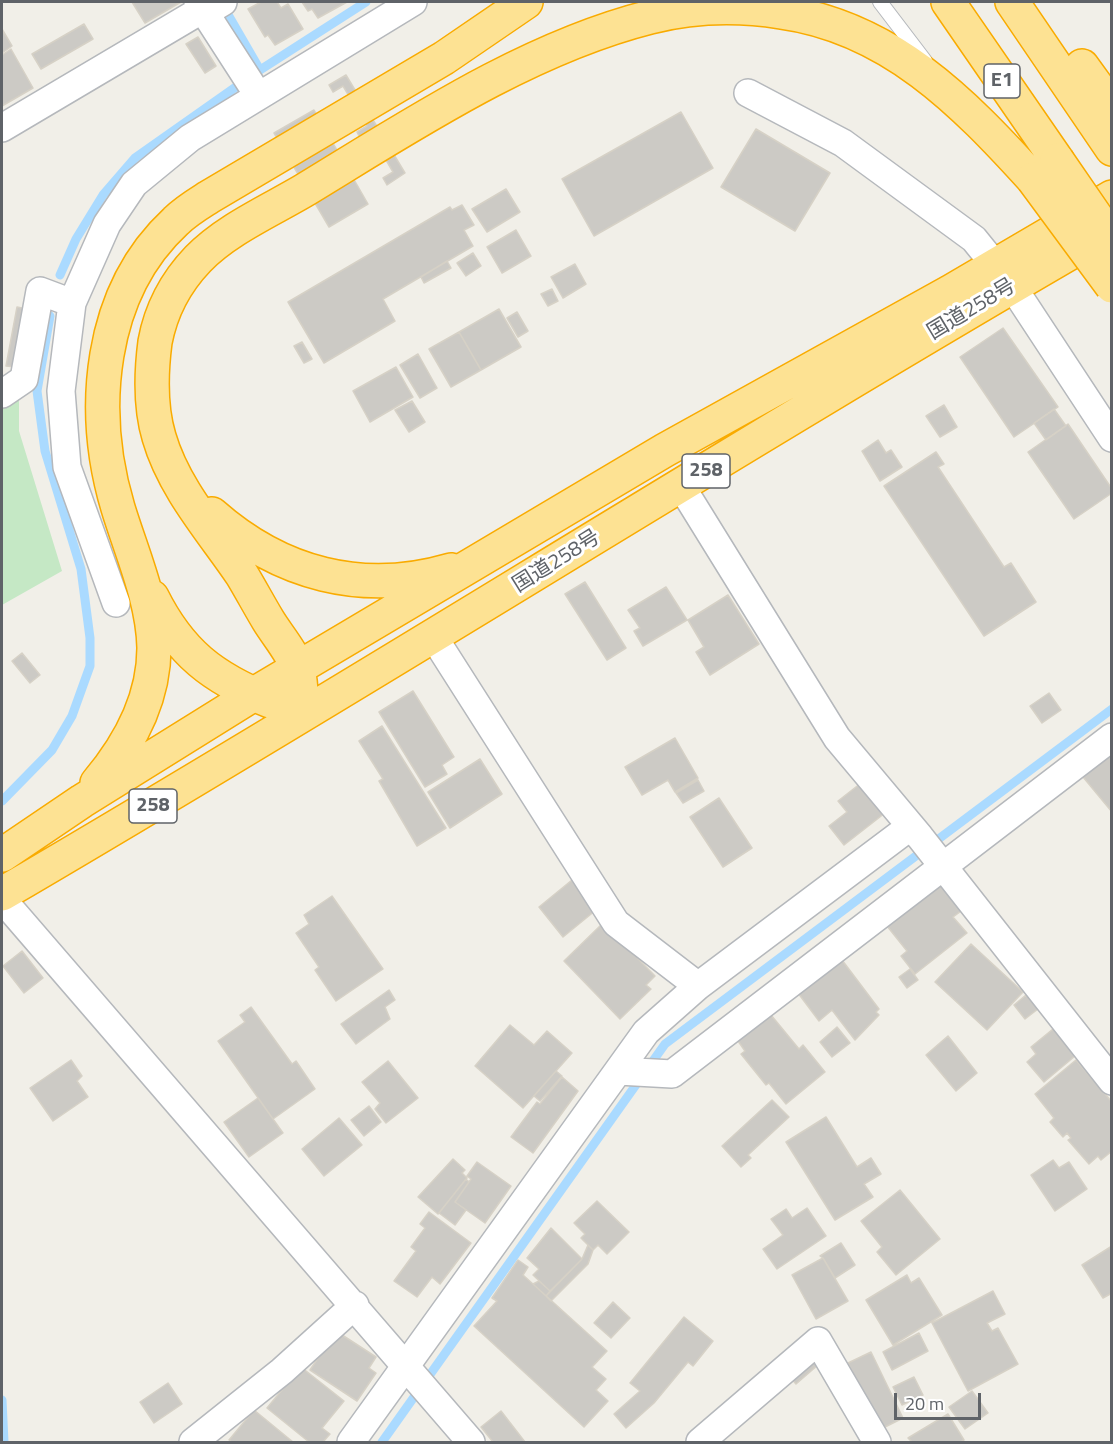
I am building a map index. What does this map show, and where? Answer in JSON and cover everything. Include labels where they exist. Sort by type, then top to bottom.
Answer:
[{"type":"highway","points":[[82,801],[126,745],[142,712],[151,679],[154,648],[150,612],[106,460],[102,412],[105,368],[113,324],[128,283],[150,249],[177,220],[209,197],[444,58],[526,2]]},
{"type":"highway","name":"E1","points":[[948,2],[1045,169],[1112,240]]},
{"type":"highway","name":"E1","points":[[1012,2],[1108,130]]},
{"type":"highway","points":[[1035,2],[1108,130]]},
{"type":"highway","points":[[140,573],[159,611],[179,641],[218,676],[302,714],[298,669],[243,577],[192,506],[159,439],[152,375],[164,307],[180,280],[201,256],[232,233],[318,181],[470,93],[532,61],[587,37],[648,18],[696,8],[741,8],[785,12],[816,20],[872,41],[912,63],[1045,169],[1112,286]]},
{"type":"highway","name":"国道258号","points":[[2,897],[681,486],[1004,275],[1112,197]]},
{"type":"highway","name":"国道258号","points":[[2,855],[82,801],[254,694],[665,450],[1004,275],[1112,229]]},
{"type":"highway","points":[[173,470],[206,509],[235,534],[264,553],[296,567],[331,577],[368,580],[408,578],[448,571],[493,554]]},
{"type":"street","points":[[116,603],[68,467],[61,391],[72,303],[107,224],[134,184],[251,84],[413,2]]},
{"type":"street","points":[[2,128],[209,5],[251,84]]},
{"type":"street","points":[[748,93],[843,143],[974,239],[1004,275],[1112,438]]},
{"type":"street","points":[[2,394],[24,379],[40,291],[72,303]]},
{"type":"street","points":[[681,486],[837,738],[927,846],[1112,1082]]},
{"type":"street","points":[[434,636],[616,923],[698,986]]},
{"type":"street","points":[[351,1443],[417,1378],[623,1071],[646,1032],[698,986],[1112,736]]},
{"type":"street","points":[[623,1071],[657,1075],[672,1074],[927,846]]},
{"type":"street","points":[[2,897],[355,1305],[471,1443]]},
{"type":"street","points":[[193,1443],[282,1371],[355,1305]]},
{"type":"street","points":[[700,1443],[818,1341],[877,1443]]},
{"type":"lane","points":[[880,2],[956,97]]},
{"type":"green space","points":[[19,397],[19,431],[62,571],[2,605],[2,407]]},
{"type":"building","points":[[132,2],[181,2],[145,23]]},
{"type":"building","points":[[261,2],[277,2],[281,8],[288,4],[303,29],[275,45],[268,35],[265,37],[248,9]]},
{"type":"building","points":[[302,2],[347,2],[318,18],[312,9],[308,11]]},
{"type":"building","points":[[84,24],[93,39],[41,69],[32,54]]},
{"type":"building","points":[[2,29],[12,46],[2,53]]},
{"type":"building","points":[[198,37],[216,66],[205,73],[186,44]]},
{"type":"building","points":[[11,49],[33,88],[2,106],[2,55]]},
{"type":"building","points":[[346,75],[405,173],[387,185],[383,178],[393,172],[382,153],[360,138],[357,132],[367,126],[343,86],[333,92],[329,85]]},
{"type":"building","points":[[314,110],[368,204],[329,227],[274,133]]},
{"type":"building","points":[[681,112],[713,168],[594,236],[562,179]]},
{"type":"building","points":[[756,129],[830,173],[795,231],[721,187]]},
{"type":"building","points":[[506,189],[520,212],[487,232],[472,209]]},
{"type":"building","points":[[462,205],[474,225],[464,230],[473,246],[383,299],[395,321],[324,363],[288,302],[450,207],[452,210]]},
{"type":"building","points":[[516,230],[531,256],[502,273],[487,247]]},
{"type":"building","points":[[473,253],[481,266],[466,276],[457,263]]},
{"type":"building","points":[[447,261],[451,268],[424,283],[421,277]]},
{"type":"building","points":[[575,264],[586,284],[563,298],[551,277]]},
{"type":"building","points":[[552,289],[558,301],[548,306],[541,294]]},
{"type":"building","points":[[17,307],[27,309],[16,367],[6,366]]},
{"type":"building","points":[[499,309],[521,347],[481,370],[459,332]]},
{"type":"building","points":[[517,312],[528,331],[518,337],[507,318]]},
{"type":"building","points":[[1003,328],[1058,407],[1014,437],[960,357]]},
{"type":"building","points":[[459,332],[481,370],[451,387],[429,349]]},
{"type":"building","points":[[302,342],[312,359],[304,363],[294,346]]},
{"type":"building","points":[[418,354],[437,388],[420,398],[400,365]]},
{"type":"building","points":[[396,367],[413,397],[370,422],[353,391]]},
{"type":"building","points":[[412,401],[425,422],[409,432],[395,410]]},
{"type":"building","points":[[944,405],[957,427],[940,437],[926,416]]},
{"type":"building","points":[[1054,409],[1066,426],[1046,440],[1034,423]]},
{"type":"building","points":[[1068,424],[1112,489],[1112,493],[1074,519],[1028,452]]},
{"type":"building","points":[[878,440],[886,453],[891,450],[902,467],[880,481],[862,451]]},
{"type":"building","points":[[936,452],[944,464],[938,467],[1004,567],[1011,563],[1036,602],[984,636],[884,486]]},
{"type":"building","points":[[585,582],[626,648],[607,660],[565,594]]},
{"type":"building","points":[[666,587],[687,620],[643,646],[634,631],[640,628],[628,610]]},
{"type":"building","points":[[728,595],[759,644],[710,675],[696,652],[704,647],[688,620]]},
{"type":"building","points":[[22,653],[40,675],[30,683],[12,661]]},
{"type":"building","points":[[413,691],[454,757],[442,765],[447,774],[425,787],[379,712]]},
{"type":"building","points":[[1049,693],[1061,710],[1042,723],[1030,706]]},
{"type":"building","points":[[382,726],[446,828],[417,846],[379,781],[383,779],[359,741]]},
{"type":"building","points":[[675,738],[698,778],[675,792],[668,780],[642,795],[625,767]]},
{"type":"building","points":[[1112,754],[1112,812],[1083,777]]},
{"type":"building","points":[[480,759],[502,794],[450,828],[428,792]]},
{"type":"building","points":[[698,780],[704,791],[683,803],[676,793]]},
{"type":"building","points":[[861,783],[885,813],[844,845],[829,826],[847,812],[838,801]]},
{"type":"building","points":[[719,798],[752,848],[723,867],[690,817]]},
{"type":"building","points":[[572,880],[596,910],[563,937],[539,907]]},
{"type":"building","points":[[943,882],[964,909],[953,917],[967,933],[915,974],[901,956],[907,951],[887,926]]},
{"type":"building","points":[[332,896],[383,969],[336,1001],[315,970],[319,967],[296,933],[309,924],[304,915]]},
{"type":"building","points":[[603,923],[655,976],[646,985],[651,989],[620,1019],[564,961]]},
{"type":"building","points":[[971,944],[1023,992],[987,1030],[935,982]]},
{"type":"building","points":[[22,951],[43,978],[24,993],[3,966]]},
{"type":"building","points":[[842,960],[879,1009],[876,1012],[879,1015],[855,1040],[832,1010],[819,1021],[798,993]]},
{"type":"building","points":[[910,969],[918,980],[907,988],[899,977]]},
{"type":"building","points":[[389,990],[395,1000],[385,1007],[390,1019],[356,1044],[341,1024]]},
{"type":"building","points":[[1026,995],[1038,1009],[1025,1019],[1014,1005]]},
{"type":"building","points":[[251,1007],[292,1064],[296,1061],[315,1089],[273,1119],[218,1041],[245,1022],[240,1015]]},
{"type":"building","points":[[771,1015],[799,1049],[803,1045],[825,1072],[786,1104],[769,1083],[766,1085],[741,1054],[745,1051],[738,1041]]},
{"type":"building","points":[[510,1025],[534,1045],[547,1031],[572,1053],[523,1108],[475,1066]]},
{"type":"building","points":[[837,1027],[850,1043],[832,1057],[820,1042]]},
{"type":"building","points":[[1053,1029],[1075,1056],[1044,1082],[1027,1062],[1036,1054],[1031,1047]]},
{"type":"building","points":[[948,1036],[977,1073],[956,1091],[926,1055]]},
{"type":"building","points":[[71,1060],[82,1076],[77,1081],[88,1097],[53,1121],[30,1088]]},
{"type":"building","points":[[1076,1060],[1112,1102],[1112,1151],[1101,1160],[1098,1156],[1089,1164],[1068,1140],[1071,1138],[1067,1133],[1063,1137],[1050,1122],[1054,1118],[1035,1094]]},
{"type":"building","points":[[388,1061],[418,1098],[386,1123],[375,1109],[380,1103],[362,1082]]},
{"type":"building","points":[[556,1071],[562,1076],[540,1101],[534,1096]]},
{"type":"building","points":[[562,1077],[578,1091],[533,1153],[511,1137],[537,1102],[540,1104]]},
{"type":"building","points":[[258,1098],[283,1133],[249,1157],[224,1122]]},
{"type":"building","points":[[772,1100],[789,1117],[748,1155],[751,1158],[741,1167],[722,1146]]},
{"type":"building","points":[[369,1106],[381,1122],[364,1136],[351,1120]]},
{"type":"building","points":[[826,1117],[857,1167],[871,1158],[881,1174],[864,1184],[873,1197],[835,1220],[786,1142]]},
{"type":"building","points":[[339,1118],[362,1145],[324,1176],[302,1149]]},
{"type":"building","points":[[453,1159],[465,1170],[462,1173],[467,1178],[438,1214],[418,1197]]},
{"type":"building","points":[[1053,1160],[1059,1168],[1069,1162],[1087,1189],[1055,1211],[1031,1175]]},
{"type":"building","points":[[477,1162],[511,1186],[485,1223],[455,1202],[471,1179],[467,1176]]},
{"type":"building","points":[[466,1179],[469,1182],[455,1202],[466,1210],[455,1225],[439,1213]]},
{"type":"building","points":[[900,1190],[940,1239],[896,1275],[877,1252],[882,1247],[861,1221]]},
{"type":"building","points":[[597,1201],[629,1232],[607,1254],[598,1245],[593,1250],[581,1238],[585,1234],[574,1223]]},
{"type":"building","points":[[807,1208],[826,1236],[777,1269],[763,1249],[783,1235],[771,1219],[786,1209],[792,1218]]},
{"type":"building","points":[[429,1212],[471,1243],[440,1284],[432,1277],[417,1297],[394,1281],[416,1251],[411,1247],[425,1228],[420,1224]]},
{"type":"building","points":[[551,1228],[582,1259],[550,1291],[533,1275],[539,1269],[527,1258]]},
{"type":"building","points":[[841,1243],[855,1265],[835,1278],[820,1256]]},
{"type":"building","points":[[588,1245],[593,1250],[588,1264],[551,1301],[546,1296],[582,1259]]},
{"type":"building","points":[[1112,1246],[1112,1293],[1103,1298],[1082,1265]]},
{"type":"building","points":[[823,1258],[848,1301],[816,1319],[792,1275]]},
{"type":"building","points":[[518,1260],[528,1267],[523,1275],[607,1351],[592,1367],[606,1379],[596,1390],[608,1401],[584,1427],[474,1326],[497,1301],[492,1298]]},
{"type":"building","points":[[907,1275],[911,1283],[919,1278],[942,1315],[893,1345],[866,1300]]},
{"type":"building","points":[[539,1281],[550,1291],[546,1296],[533,1284]]},
{"type":"building","points":[[993,1291],[1005,1314],[987,1323],[992,1331],[998,1328],[1018,1364],[968,1391],[932,1323]]},
{"type":"building","points":[[613,1302],[630,1318],[611,1338],[594,1323]]},
{"type":"building","points":[[684,1317],[713,1341],[693,1366],[688,1362],[654,1403],[626,1428],[614,1414],[640,1391],[630,1383]]},
{"type":"building","points":[[336,1331],[376,1357],[369,1368],[376,1373],[357,1401],[310,1370]]},
{"type":"building","points":[[919,1333],[928,1351],[892,1370],[883,1352]]},
{"type":"building","points":[[871,1352],[903,1418],[881,1429],[848,1363]]},
{"type":"building","points":[[810,1355],[818,1365],[796,1384],[788,1375]]},
{"type":"building","points":[[301,1367],[344,1401],[322,1428],[330,1434],[323,1442],[309,1442],[267,1408]]},
{"type":"building","points":[[914,1377],[923,1395],[902,1405],[893,1387]]},
{"type":"building","points":[[168,1383],[182,1404],[154,1423],[140,1402]]},
{"type":"building","points":[[972,1391],[988,1413],[965,1429],[949,1407]]},
{"type":"building","points":[[254,1410],[293,1442],[232,1442],[229,1440]]},
{"type":"building","points":[[501,1411],[525,1442],[493,1442],[481,1427]]},
{"type":"building","points":[[948,1414],[964,1440],[960,1442],[912,1442],[908,1438]]},
{"type":"waterway","points":[[223,6],[260,70],[366,2]]},
{"type":"waterway","points":[[60,275],[76,239],[103,195],[135,158],[260,70]]},
{"type":"waterway","points":[[2,801],[52,750],[72,716],[90,666],[90,638],[81,569],[45,451],[37,391],[50,316]]},
{"type":"waterway","points":[[382,1442],[665,1044],[1112,709]]},
{"type":"waterway","points":[[2,1400],[4,1442]]}]
